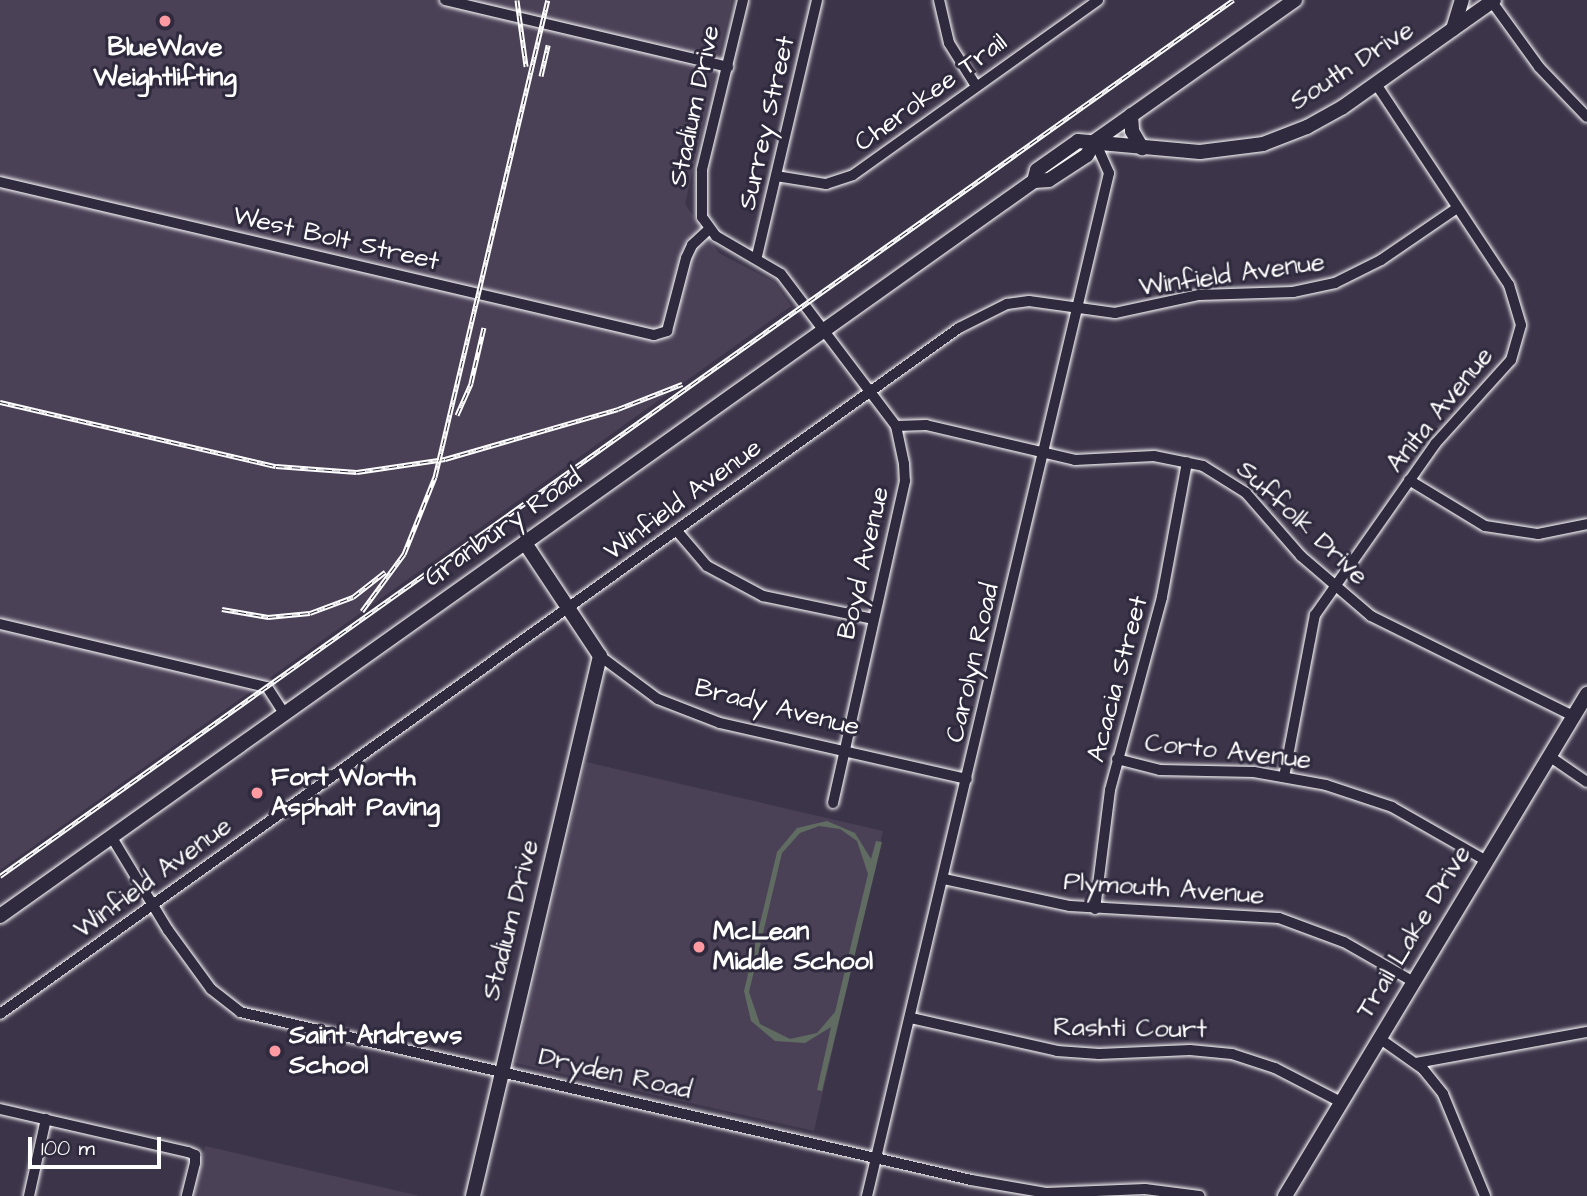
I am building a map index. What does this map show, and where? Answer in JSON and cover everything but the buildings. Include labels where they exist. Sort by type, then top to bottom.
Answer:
[{"type":"street","points":[[445,0],[728,67]]},
{"type":"street","name":"Stadium Drive","points":[[709,229],[699,206],[699,190],[743,0]]},
{"type":"street","name":"Surrey Street","points":[[757,256],[817,0]]},
{"type":"street","points":[[939,0],[949,43],[976,86]]},
{"type":"street","name":"Cherokee Trail","points":[[776,176],[826,184],[853,175],[1098,0]]},
{"type":"street","name":"Granbury Road","points":[[0,916],[1034,181],[1049,180],[1087,155],[1095,141],[1295,0]]},
{"type":"street","points":[[1452,29],[1462,0]]},
{"type":"street","points":[[1491,1],[1547,76],[1587,117]]},
{"type":"street","name":"South Drive","points":[[1095,141],[1200,152],[1263,144],[1307,127],[1376,84],[1491,1]]},
{"type":"street","name":"Anita Avenue","points":[[1284,777],[1315,615],[1409,480],[1511,360],[1521,325],[1509,285],[1376,84]]},
{"type":"street","points":[[1132,116],[1132,131],[1142,148]]},
{"type":"street","name":"Carolyn Road","points":[[867,1196],[1109,173],[1095,141]]},
{"type":"street","name":"West Bolt Street","points":[[0,183],[663,334],[692,245],[709,229]]},
{"type":"street","name":"Winfield Avenue","points":[[0,1014],[959,328],[1007,304],[1030,301],[1115,313],[1199,295],[1293,292],[1335,283],[1381,260],[1457,208]]},
{"type":"street","points":[[709,229],[757,256],[781,274],[870,393]]},
{"type":"street","name":"Boyd Avenue","points":[[833,803],[905,481],[896,426],[870,393]]},
{"type":"street","name":"Suffolk Drive","points":[[896,426],[926,425],[1075,460],[1154,456],[1187,462],[1225,476],[1246,493],[1334,587],[1400,633],[1487,670],[1573,716]]},
{"type":"street","name":"Acacia Street","points":[[1095,909],[1117,759],[1162,597],[1187,462]]},
{"type":"street","points":[[1409,480],[1485,526],[1538,534],[1587,524]]},
{"type":"street","points":[[677,531],[707,566],[753,591],[873,619]]},
{"type":"street","name":"Brady Avenue","points":[[524,543],[600,656],[678,709],[720,723],[967,779]]},
{"type":"street","points":[[0,624],[267,687],[284,713]]},
{"type":"street","name":"Stadium Drive","points":[[473,1196],[500,1070],[600,656]]},
{"type":"street","name":"Trail Lake Drive","points":[[1285,1196],[1587,694]]},
{"type":"street","points":[[1549,755],[1587,782]]},
{"type":"street","name":"Corto Avenue","points":[[1117,759],[1160,770],[1284,777],[1337,788],[1392,807],[1485,860]]},
{"type":"street","name":"Dryden Road","points":[[111,836],[152,905],[211,989],[240,1012],[1046,1193],[1145,1189],[1200,1196]]},
{"type":"street","name":"Plymouth Avenue","points":[[944,879],[1017,897],[1095,909],[1279,918],[1336,939],[1412,981]]},
{"type":"street","name":"Rashti Court","points":[[911,1018],[1057,1051],[1099,1054],[1190,1049],[1232,1055],[1275,1068],[1341,1102]]},
{"type":"street","points":[[1416,1063],[1587,1032]]},
{"type":"street","points":[[1379,1038],[1416,1063],[1435,1083],[1458,1121],[1485,1196]]},
{"type":"street","points":[[0,1109],[195,1155],[187,1196]]},
{"type":"street","points":[[29,1196],[46,1119]]},
{"type":"shaded area","points":[[0,0],[732,0],[685,204],[719,253],[774,282],[791,306],[0,870]]},
{"type":"shaded area","name":"McLean Middle School","points":[[586,762],[883,831],[814,1131],[515,1063]]},
{"type":"shaded area","points":[[205,1146],[420,1196],[194,1196]]},
{"type":"green space","points":[[827,821],[855,833],[871,859],[876,841],[882,842],[822,1091],[817,1090],[831,1027],[805,1043],[775,1041],[751,1021],[744,991],[777,852],[797,828]],"holes":[[[819,826],[840,829],[857,841],[868,874],[835,1012],[817,1033],[790,1039],[760,1024],[749,992],[782,853],[800,833]]]},
{"type":"railway","points":[[517,0],[526,66]]},
{"type":"railway","points":[[362,611],[404,554],[435,477],[548,0]]},
{"type":"railway","points":[[0,876],[1233,0]]},
{"type":"railway","points":[[541,76],[548,45]]},
{"type":"railway","points":[[457,415],[471,383],[484,327]]},
{"type":"railway","points":[[0,402],[276,466],[357,472],[445,459],[618,409],[682,384]]},
{"type":"railway","points":[[222,609],[268,617],[310,613],[353,597],[385,572]]},
{"type":"place","name":"BlueWave Weightlifting","points":[[165,21]]},
{"type":"place","name":"Fort Worth Asphalt Paving","points":[[257,793]]},
{"type":"place","name":"McLean Middle School","points":[[699,947]]},
{"type":"place","name":"Saint Andrews School","points":[[275,1051]]}]
